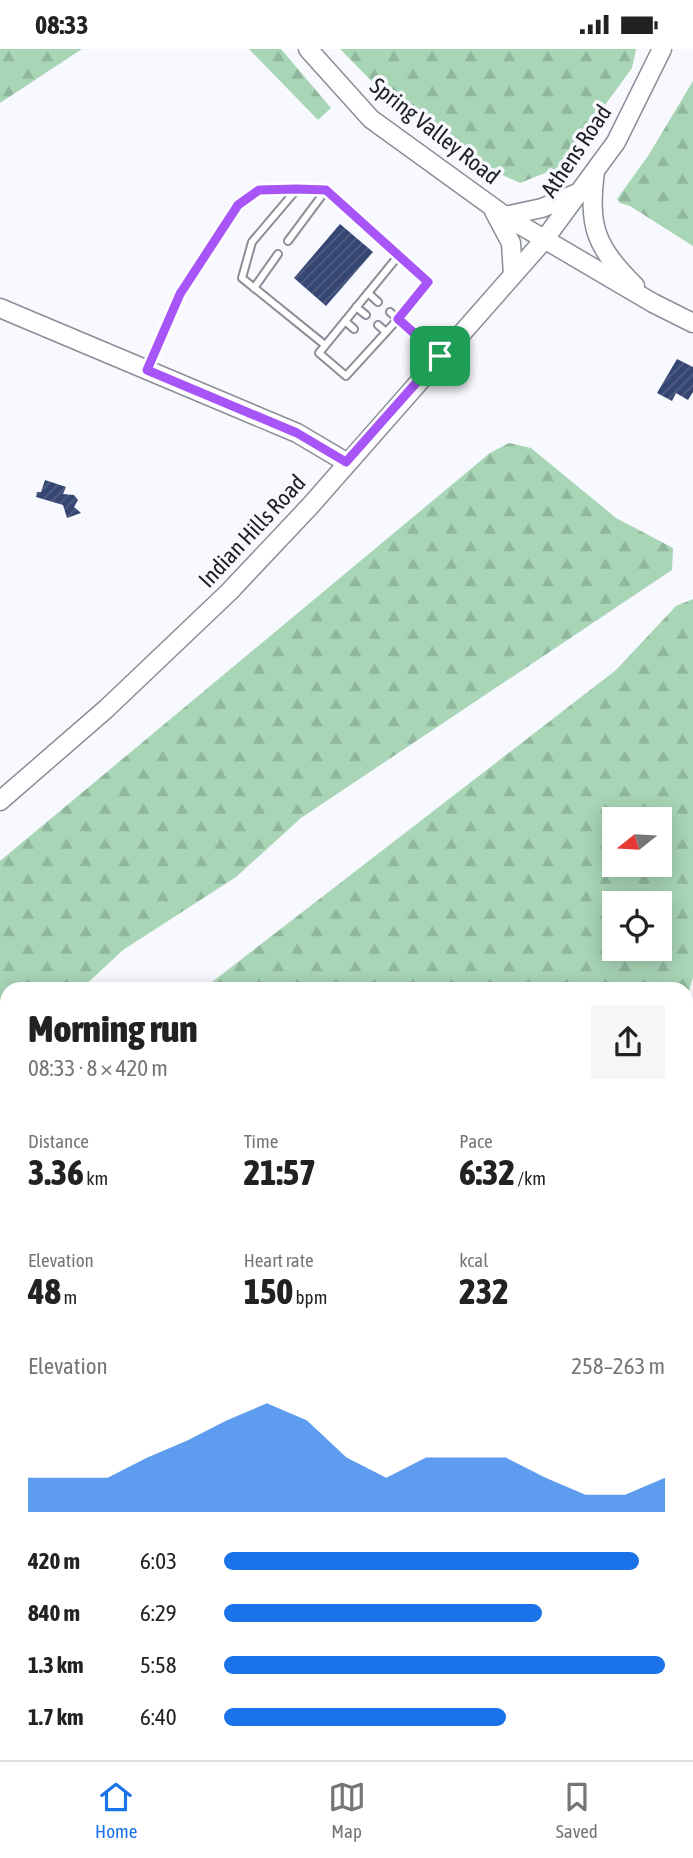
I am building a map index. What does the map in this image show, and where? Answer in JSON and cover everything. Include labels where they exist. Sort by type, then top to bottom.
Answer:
[{"type":"street","name":"Spring Valley Road","points":[[308,49],[371,119],[498,210],[544,240],[693,323]]},
{"type":"street","name":"Athens Road","points":[[544,240],[616,142],[662,49]]},
{"type":"street","points":[[595,170],[591,203],[601,246],[653,303]]},
{"type":"street","points":[[513,275],[511,243],[498,210],[542,208],[578,193]]},
{"type":"street","name":"Indian Hills Road","points":[[0,801],[106,709],[229,592],[311,505],[346,462],[544,240]]},
{"type":"street","points":[[0,308],[297,433],[346,462]]},
{"type":"lane","points":[[297,189],[252,242],[242,278],[325,345]]},
{"type":"lane","points":[[147,370],[180,294],[238,205],[259,190],[326,190],[399,255],[428,282],[346,376],[318,353],[399,255]]},
{"type":"lane","points":[[288,241],[326,190]]},
{"type":"lane","points":[[254,288],[278,254]]},
{"type":"lane","points":[[368,293],[378,302]]},
{"type":"lane","points":[[356,307],[366,315]]},
{"type":"lane","points":[[390,312],[440,356]]},
{"type":"lane","points":[[345,321],[355,329]]},
{"type":"lane","points":[[378,325],[386,332]]},
{"type":"lane","points":[[366,339],[374,346]]},
{"type":"green space","points":[[0,49],[82,49],[0,103]]},
{"type":"green space","points":[[249,49],[281,49],[331,108],[318,120]]},
{"type":"green space","points":[[340,49],[636,49],[632,68],[560,167],[520,183],[481,165],[394,104]]},
{"type":"green space","points":[[693,81],[693,246],[617,199],[648,156]]},
{"type":"green space","points":[[509,443],[531,448],[616,518],[673,548],[672,570],[301,818],[236,877],[123,950],[89,982],[0,982],[0,861],[490,453]]},
{"type":"green space","points":[[693,599],[692,982],[212,982],[616,670],[676,606]]},
{"type":"building","points":[[340,224],[373,252],[326,306],[294,278]]},
{"type":"building","points":[[677,359],[693,367],[693,392],[688,400],[676,393],[672,401],[657,393]]},
{"type":"building","points":[[45,480],[66,487],[63,494],[74,495],[78,500],[74,507],[81,513],[67,518],[63,505],[36,497]]},
{"type":"route","points":[[259,190],[326,190],[399,255],[428,282],[398,319],[440,356],[346,462],[297,433],[147,370],[180,294],[238,205],[259,190]]}]
